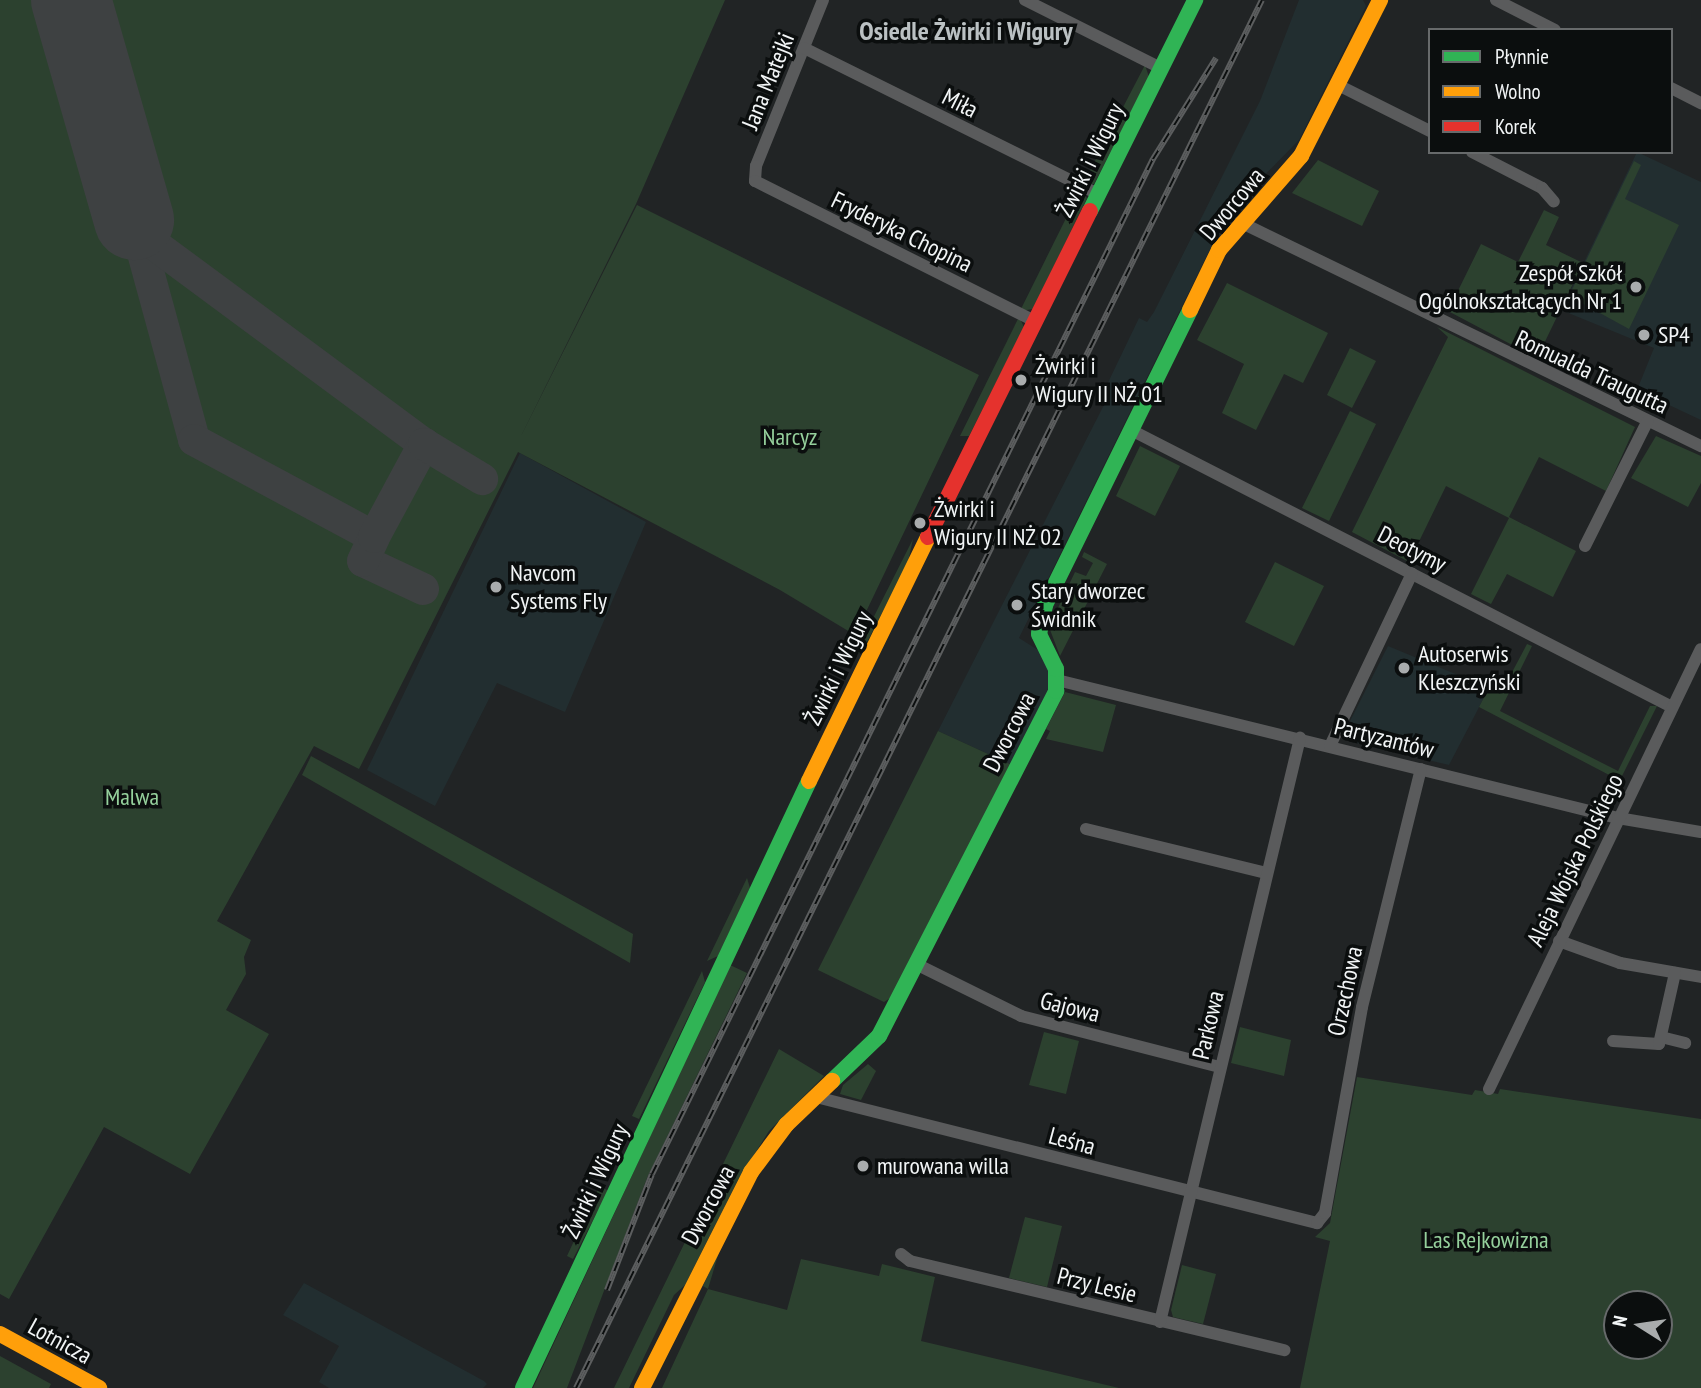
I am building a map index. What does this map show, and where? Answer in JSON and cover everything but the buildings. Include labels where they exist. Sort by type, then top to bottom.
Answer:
[{"type":"main road","name":"Żwirki i Wigury","points":[[523,1388],[864,665],[1195,0]]},
{"type":"main road","name":"Dworcowa","points":[[642,1388],[751,1172],[786,1125],[879,1036],[918,965],[1057,680],[1040,640],[1040,615],[1214,259],[1240,222],[1301,156],[1380,0]]},
{"type":"main road","name":"Lotnicza","points":[[0,1334],[99,1388]]},
{"type":"main road","name":"Żwirki i Wigury","points":[[512,1388],[534,1361]]},
{"type":"street","name":"Jana Matejki","points":[[753,177],[823,0]]},
{"type":"street","points":[[1025,0],[1161,68]]},
{"type":"street","points":[[1496,0],[1551,28]]},
{"type":"street","name":"Miła","points":[[804,48],[1098,194]]},
{"type":"street","points":[[1338,85],[1428,130]]},
{"type":"street","points":[[1673,89],[1701,103]]},
{"type":"street","points":[[1476,154],[1542,188],[1554,202]]},
{"type":"street","name":"Fryderyka Chopina","points":[[753,177],[762,186],[1035,321]]},
{"type":"street","name":"Romualda Traugutta","points":[[1240,222],[1701,446]]},
{"type":"street","points":[[1585,546],[1647,422]]},
{"type":"street","name":"Deotymy","points":[[1131,430],[1672,708]]},
{"type":"street","points":[[1330,746],[1412,573]]},
{"type":"street","name":"Aleja Wojska Polskiego","points":[[1489,1089],[1701,649]]},
{"type":"street","name":"Partyzantów","points":[[1057,680],[1618,818],[1701,832]]},
{"type":"street","name":"Parkowa","points":[[1160,1322],[1300,738]]},
{"type":"street","name":"Orzechowa","points":[[1317,1223],[1325,1213],[1362,1007],[1421,769]]},
{"type":"street","points":[[1086,829],[1266,873]]},
{"type":"street","points":[[1559,941],[1620,963],[1701,977]]},
{"type":"street","name":"Gajowa","points":[[918,965],[1021,1016],[1220,1067]]},
{"type":"street","points":[[1613,1041],[1659,1044],[1675,973]]},
{"type":"street","points":[[1661,1037],[1685,1043]]},
{"type":"street","name":"Leśna","points":[[816,1097],[1189,1194],[1317,1223]]},
{"type":"street","name":"Przy Lesie","points":[[901,1254],[910,1261],[1285,1350]]},
{"type":"shaded area","points":[[1299,0],[1363,0],[1366,6],[1299,140],[1253,187],[1214,241],[1019,638],[1038,650],[1048,665],[1050,688],[1010,764],[938,731],[1108,397],[1103,393],[1139,318],[1147,322],[1154,312],[1260,101]]},
{"type":"shaded area","name":"Zespół Szkół Ogólnokształcących Nr 1","points":[[1636,154],[1701,182],[1701,420],[1637,390],[1654,348],[1561,310]]},
{"type":"shaded area","points":[[520,453],[646,522],[565,712],[497,683],[435,806],[367,770]]},
{"type":"shaded area","points":[[1388,646],[1489,688],[1449,765],[1348,741],[1344,733]]},
{"type":"shaded area","points":[[304,1283],[487,1384],[483,1388],[329,1388],[319,1382],[339,1346],[283,1315]]},
{"type":"green space","points":[[0,0],[725,0],[636,204],[519,440],[637,205],[979,375],[855,635],[780,590],[518,452],[359,769],[314,746],[217,921],[251,940],[244,957],[246,974],[226,1010],[269,1034],[190,1174],[104,1127],[9,1299],[0,1294]]},
{"type":"green space","points":[[1145,65],[1149,77],[1094,184],[1083,184]]},
{"type":"green space","points":[[1318,160],[1379,191],[1362,226],[1292,193]]},
{"type":"green space","points":[[1634,161],[1641,165],[1625,199],[1679,225],[1629,329],[1569,296]]},
{"type":"green space","points":[[1080,190],[1087,198],[1033,309],[1020,311]]},
{"type":"green space","points":[[1544,210],[1559,217],[1546,245],[1583,263],[1538,356],[1550,365],[1448,311],[1481,244],[1518,262]]},
{"type":"green space","points":[[1227,283],[1328,333],[1303,383],[1284,374],[1256,430],[1222,413],[1244,364],[1197,340]]},
{"type":"green space","points":[[1019,317],[1024,327],[969,436],[960,436]]},
{"type":"green space","points":[[1437,327],[1635,427],[1606,491],[1539,457],[1509,517],[1576,551],[1553,597],[1507,574],[1491,604],[1471,594],[1509,518],[1446,486],[1409,562],[1352,532],[1448,337]]},
{"type":"green space","points":[[1350,348],[1376,361],[1352,408],[1327,395]]},
{"type":"green space","points":[[1350,411],[1376,424],[1329,521],[1302,508]]},
{"type":"green space","points":[[1656,436],[1701,456],[1701,483],[1688,507],[1631,478]]},
{"type":"green space","points":[[1140,446],[1180,466],[1155,516],[1116,496]]},
{"type":"green space","points":[[913,539],[908,562],[862,652],[855,654]]},
{"type":"green space","points":[[1084,552],[1107,564],[1060,656],[1049,627],[1075,572],[1086,576],[1093,563],[1082,557]]},
{"type":"green space","points":[[1275,562],[1324,586],[1294,646],[1245,622]]},
{"type":"green space","points":[[1527,644],[1532,646],[1500,711],[1618,771],[1650,706],[1657,706],[1619,782],[1616,780],[1602,804],[1613,777],[1479,707],[1489,688],[1501,693]]},
{"type":"green space","points":[[1065,692],[1116,705],[1103,752],[1046,739],[1050,731],[1046,729]]},
{"type":"green space","points":[[938,731],[1010,764],[895,995],[884,1002],[818,970]]},
{"type":"green space","points":[[311,756],[633,934],[630,963],[302,775]]},
{"type":"green space","points":[[747,878],[750,888],[718,956],[707,961]]},
{"type":"green space","points":[[730,965],[747,973],[647,1178],[567,1388],[533,1388]]},
{"type":"green space","points":[[702,971],[705,982],[639,1119],[632,1116]]},
{"type":"green space","points":[[1240,1027],[1291,1040],[1284,1076],[1231,1063]]},
{"type":"green space","points":[[1044,1032],[1079,1041],[1066,1094],[1029,1085]]},
{"type":"green space","points":[[779,1049],[824,1076],[769,1131],[738,1180],[685,1285],[674,1295],[629,1388],[614,1388]]},
{"type":"green space","points":[[868,1064],[876,1071],[861,1100],[840,1094],[843,1085]]},
{"type":"green space","name":"Las Rejkowizna","points":[[1357,1077],[1472,1095],[1475,1090],[1498,1094],[1500,1089],[1701,1119],[1701,1388],[1300,1388],[1330,1241],[1315,1237],[1330,1223]]},
{"type":"green space","points":[[600,1185],[608,1191],[573,1259],[567,1256]]},
{"type":"green space","points":[[1025,1217],[1062,1226],[1047,1287],[1009,1278]]},
{"type":"green space","points":[[719,1252],[708,1289],[703,1286]]},
{"type":"green space","points":[[801,1259],[879,1276],[882,1264],[935,1277],[921,1341],[1119,1388],[662,1388],[708,1289],[787,1310]]},
{"type":"green space","points":[[1182,1265],[1216,1274],[1203,1324],[1173,1317],[1171,1310]]},
{"type":"green space","points":[[0,1356],[51,1384],[49,1388],[0,1388]]},
{"type":"taxiway","points":[[134,220],[194,440],[374,537]]},
{"type":"taxiway","points":[[134,222],[151,242],[424,444]]},
{"type":"taxiway","points":[[423,589],[363,561],[374,537],[424,444],[482,479]]},
{"type":"runway","points":[[71,0],[134,220]]},
{"type":"railway","points":[[576,1388],[1262,0]]},
{"type":"railway","points":[[607,1290],[652,1174],[1153,159],[1216,58]]},
{"type":"traffic: fast","points":[[1090,211],[1195,0]]},
{"type":"traffic: fast","points":[[832,1081],[879,1036],[1056,691],[1056,669],[1039,634],[1045,605],[1190,310]]},
{"type":"traffic: fast","points":[[523,1388],[809,781]]},
{"type":"traffic: slow","points":[[1190,310],[1219,250],[1301,156],[1380,0]]},
{"type":"traffic: slow","points":[[809,781],[928,537]]},
{"type":"traffic: slow","points":[[642,1388],[751,1172],[786,1125],[832,1081]]},
{"type":"traffic: slow","points":[[0,1334],[99,1388]]},
{"type":"traffic: jam","points":[[928,537],[1090,211]]},
{"type":"place","name":"Zespół Szkół Ogólnokształcących Nr 1","points":[[1636,287]]},
{"type":"place","name":"SP4","points":[[1644,335]]},
{"type":"place","name":"Żwirki i Wigury II NŻ 01","points":[[1021,380]]},
{"type":"place","name":"Żwirki i Wigury II NŻ 02","points":[[920,523]]},
{"type":"place","name":"Navcom Systems Fly","points":[[496,587]]},
{"type":"place","name":"Stary dworzec Świdnik","points":[[1017,605]]},
{"type":"place","name":"Autoserwis Kleszczyński","points":[[1404,668]]},
{"type":"place","name":"murowana willa","points":[[863,1166]]},
{"type":"district","name":"Osiedle Żwirki i Wigury","points":[[966,31]]},
{"type":"park label","name":"Narcyz","points":[[790,437]]},
{"type":"park label","name":"Malwa","points":[[132,797]]}]
